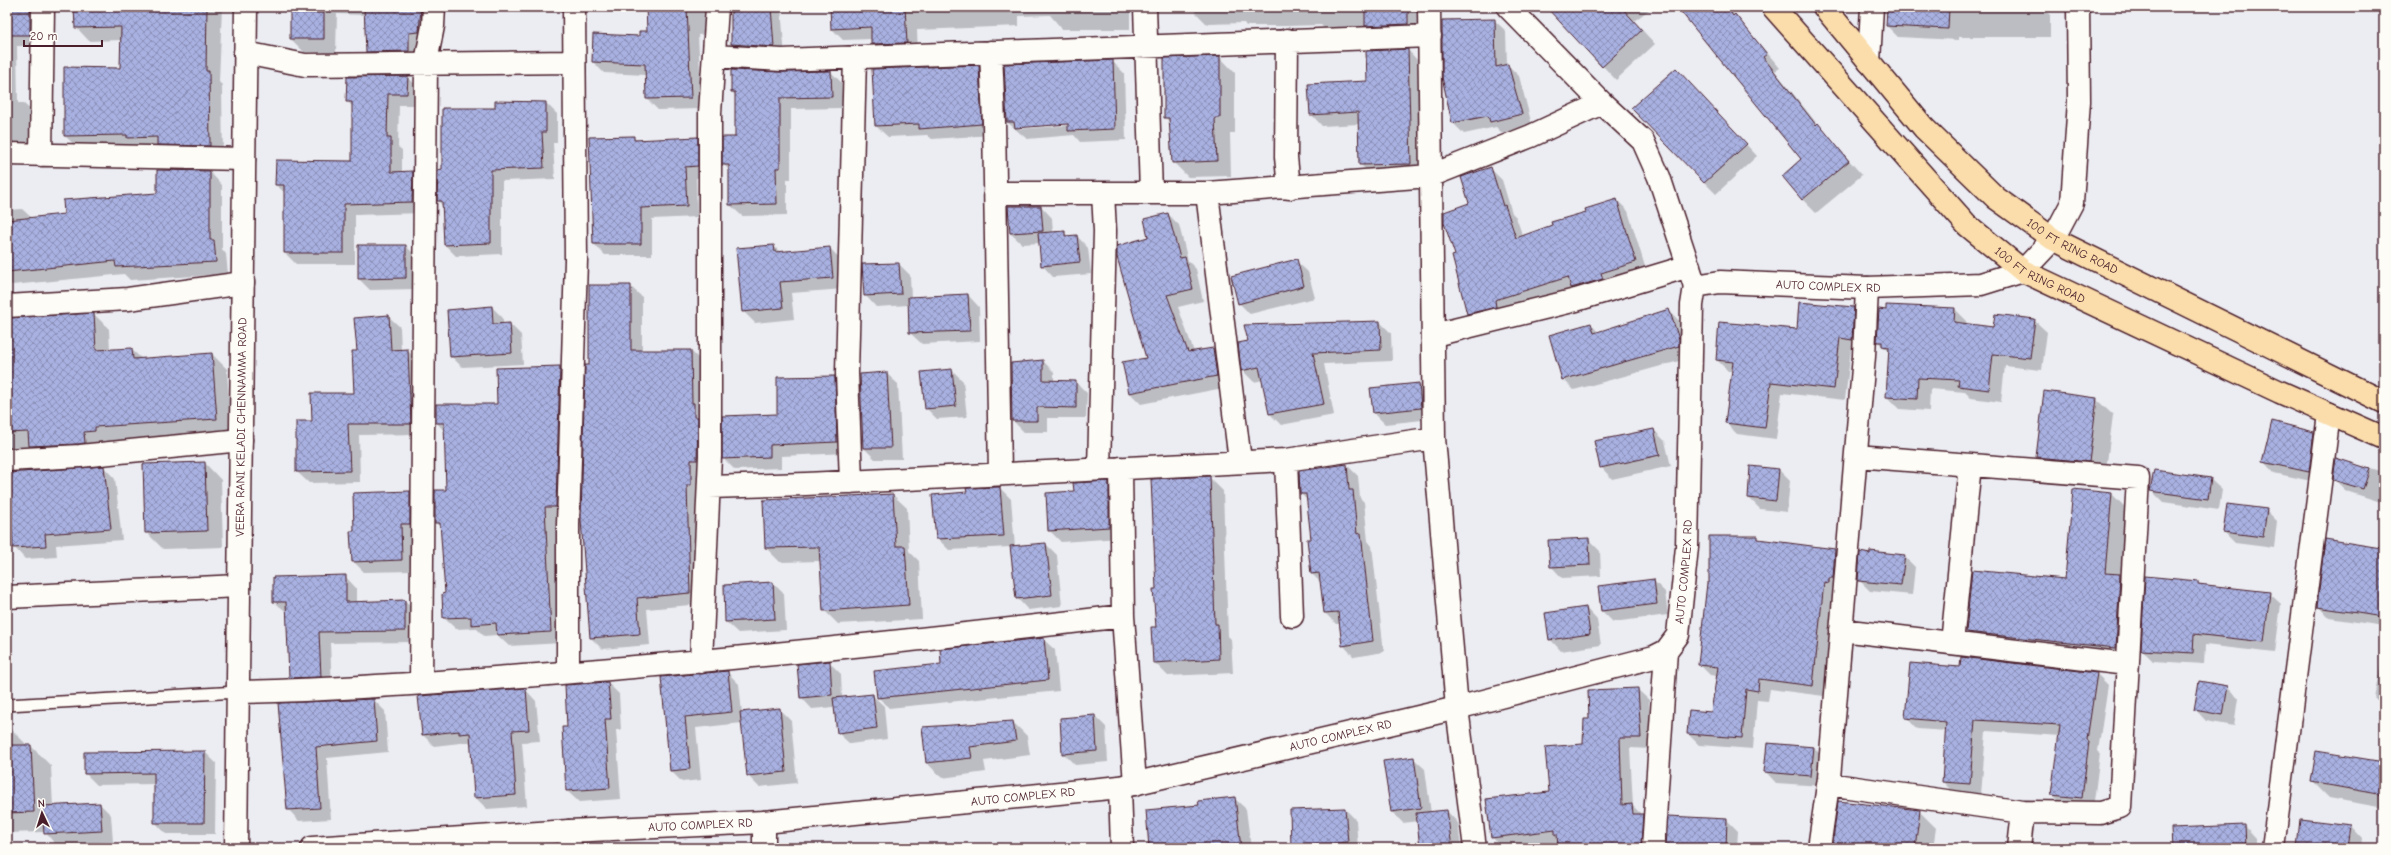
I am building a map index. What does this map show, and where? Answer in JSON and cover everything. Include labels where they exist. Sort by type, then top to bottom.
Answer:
[{"type":"main road","name":"100 FT RING ROAD","points":[[1773,7],[1967,225],[2023,271],[2329,414],[2384,438]]},
{"type":"main road","name":"100 FT RING ROAD","points":[[1824,7],[1935,139],[1996,198],[2053,239],[2384,402]]},
{"type":"street","points":[[41,155],[43,7]]},
{"type":"street","name":"VEERA RANI KELADI CHENNAMMA ROAD","points":[[236,848],[246,7]]},
{"type":"street","points":[[421,683],[426,62],[433,26],[434,7]]},
{"type":"street","points":[[568,672],[568,525],[576,260],[574,7]]},
{"type":"street","points":[[701,662],[709,487],[710,113],[717,7]]},
{"type":"street","points":[[1145,7],[1151,193]]},
{"type":"street","points":[[1429,7],[1434,438],[1457,708],[1475,848]]},
{"type":"street","points":[[1434,335],[1576,300],[1692,276],[1659,177],[1643,141],[1602,103],[1508,7]]},
{"type":"street","points":[[1869,62],[1872,7]]},
{"type":"street","points":[[2023,271],[2053,239],[2072,203],[2079,101],[2078,7]]},
{"type":"street","points":[[714,56],[782,60],[1146,48],[1287,40],[1430,36]]},
{"type":"street","points":[[1287,40],[1286,157],[1289,188]]},
{"type":"street","points":[[991,52],[1000,474]]},
{"type":"street","points":[[246,53],[305,65],[426,62],[574,62]]},
{"type":"street","points":[[851,482],[847,373],[854,57]]},
{"type":"street","points":[[995,193],[1207,193],[1289,188],[1430,176],[1531,136],[1602,103]]},
{"type":"street","points":[[7,154],[244,159]]},
{"type":"street","points":[[1099,469],[1105,231],[1103,193]]},
{"type":"street","points":[[1207,193],[1240,461]]},
{"type":"street","name":"AUTO COMPLEX RD","points":[[312,848],[570,839],[764,822],[1127,786],[1457,708],[1654,657],[1666,651],[1678,635],[1687,547],[1692,276],[1720,282],[1867,288],[1981,284],[2023,271]]},
{"type":"street","points":[[7,306],[128,299],[243,283]]},
{"type":"street","points":[[1818,848],[1828,784],[1856,456],[1867,288]]},
{"type":"street","points":[[2273,848],[2329,414]]},
{"type":"street","points":[[709,487],[851,482],[1240,461],[1286,460],[1434,438]]},
{"type":"street","points":[[7,460],[80,456],[241,440]]},
{"type":"street","points":[[1828,784],[2023,812],[2100,813],[2120,808],[2138,478],[1856,456]]},
{"type":"street","points":[[1286,460],[1292,616]]},
{"type":"street","points":[[1952,643],[1970,465]]},
{"type":"street","points":[[1121,468],[1127,786],[1122,848]]},
{"type":"street","points":[[7,597],[239,586]]},
{"type":"street","points":[[238,692],[326,690],[701,662],[972,634],[1123,616]]},
{"type":"street","points":[[1841,630],[2127,664]]},
{"type":"street","points":[[1653,848],[1666,651]]},
{"type":"street","points":[[2019,848],[2023,812]]},
{"type":"street","points":[[764,822],[764,848]]},
{"type":"lane","points":[[7,705],[238,692]]},
{"type":"building","points":[[7,7],[30,7],[30,35],[7,35]]},
{"type":"building","points":[[74,7],[207,7],[206,71],[209,71],[210,146],[157,145],[157,137],[127,138],[127,135],[64,136],[64,67],[120,68],[121,27],[75,28]]},
{"type":"building","points":[[364,7],[421,7],[419,32],[409,33],[409,51],[366,52]]},
{"type":"building","points":[[646,7],[687,7],[691,98],[646,99],[645,64],[592,62],[593,34],[639,36],[639,31],[647,31]]},
{"type":"building","points":[[731,7],[771,7],[774,47],[731,44]]},
{"type":"building","points":[[830,7],[905,7],[907,43],[871,44],[871,27],[831,29]]},
{"type":"building","points":[[1365,7],[1408,7],[1408,24],[1365,26]]},
{"type":"building","points":[[1546,7],[1621,7],[1642,30],[1602,67]]},
{"type":"building","points":[[1677,7],[1727,7],[1733,16],[1735,14],[1767,54],[1763,57],[1816,125],[1818,123],[1849,161],[1802,200],[1782,176],[1801,159]]},
{"type":"building","points":[[1887,7],[1949,7],[1948,29],[1886,26]]},
{"type":"building","points":[[290,13],[324,13],[324,39],[290,39]]},
{"type":"building","points":[[1495,19],[1496,67],[1508,64],[1522,114],[1490,122],[1488,116],[1452,123],[1442,77],[1442,20]]},
{"type":"building","points":[[1408,49],[1411,164],[1359,165],[1358,112],[1310,115],[1308,84],[1367,81],[1366,51]]},
{"type":"building","points":[[1220,56],[1220,118],[1215,118],[1217,161],[1172,163],[1169,118],[1164,118],[1164,58]]},
{"type":"building","points":[[1113,60],[1115,129],[1068,131],[1068,124],[1015,128],[1014,122],[1007,122],[1004,64]]},
{"type":"building","points":[[979,65],[982,124],[919,129],[919,124],[875,126],[872,69]]},
{"type":"building","points":[[1676,68],[1747,144],[1704,183],[1631,108]]},
{"type":"building","points":[[731,70],[781,72],[831,71],[832,97],[780,98],[780,168],[776,168],[777,204],[729,205],[729,165],[722,165],[722,137],[735,137],[735,92],[731,92]]},
{"type":"building","points":[[408,76],[407,94],[388,94],[387,138],[391,138],[391,172],[413,171],[412,202],[344,204],[344,253],[284,253],[284,185],[275,185],[276,160],[352,161],[352,102],[346,102],[347,77]]},
{"type":"building","points":[[495,101],[546,102],[546,132],[542,132],[544,168],[491,170],[491,243],[444,245],[442,201],[437,201],[438,170],[442,169],[442,108],[495,108]]},
{"type":"building","points":[[634,136],[634,140],[698,137],[698,166],[685,167],[687,206],[641,208],[641,244],[593,244],[589,137]]},
{"type":"building","points":[[1491,167],[1503,206],[1505,205],[1516,238],[1552,225],[1551,222],[1586,212],[1585,209],[1617,199],[1636,262],[1601,273],[1603,279],[1571,288],[1568,277],[1495,300],[1496,307],[1467,314],[1452,256],[1455,255],[1444,223],[1444,212],[1469,203],[1461,177]]},
{"type":"building","points":[[157,170],[210,171],[210,240],[214,240],[216,262],[116,267],[115,261],[7,272],[7,220],[64,214],[63,200],[157,193]]},
{"type":"building","points":[[1008,206],[1041,206],[1043,231],[1010,233]]},
{"type":"building","points":[[1168,213],[1180,258],[1185,257],[1193,289],[1167,295],[1188,352],[1213,348],[1217,376],[1129,393],[1122,362],[1146,358],[1117,257],[1117,246],[1148,237],[1144,219]]},
{"type":"building","points":[[1065,231],[1065,236],[1077,235],[1080,262],[1041,266],[1038,233]]},
{"type":"building","points":[[358,245],[406,245],[406,278],[358,279]]},
{"type":"building","points":[[774,245],[775,252],[830,247],[833,278],[780,282],[783,308],[742,312],[736,248]]},
{"type":"building","points":[[1297,259],[1304,286],[1238,304],[1231,276]]},
{"type":"building","points":[[899,263],[901,294],[864,296],[862,264]]},
{"type":"building","points":[[589,285],[631,285],[631,350],[691,350],[692,403],[694,403],[694,417],[698,417],[697,460],[691,460],[691,485],[687,485],[690,593],[637,598],[640,634],[590,638],[581,520],[585,365],[589,365]]},
{"type":"building","points":[[968,294],[970,331],[909,333],[908,297]]},
{"type":"building","points":[[1799,302],[1854,307],[1852,340],[1840,338],[1834,389],[1771,382],[1765,428],[1725,423],[1733,362],[1716,360],[1719,322],[1797,329]]},
{"type":"building","points":[[1886,305],[1955,308],[1954,322],[1993,327],[1995,314],[2035,319],[2030,358],[1993,354],[1989,390],[1958,386],[1959,380],[1918,378],[1917,399],[1886,397],[1889,347],[1882,346],[1882,342],[1877,342],[1879,309],[1886,310]]},
{"type":"building","points":[[492,306],[493,324],[510,323],[512,353],[450,357],[447,310]]},
{"type":"building","points":[[1669,309],[1679,339],[1679,346],[1562,380],[1549,335],[1591,323],[1594,333]]},
{"type":"building","points":[[94,313],[96,350],[132,348],[133,359],[212,353],[217,419],[95,427],[95,431],[84,432],[85,443],[79,444],[29,446],[28,432],[7,433],[7,318]]},
{"type":"building","points":[[389,315],[391,350],[408,349],[411,424],[348,424],[350,471],[296,472],[296,421],[312,421],[311,393],[354,393],[352,351],[357,351],[354,318]]},
{"type":"building","points":[[1380,321],[1381,350],[1313,353],[1324,404],[1269,414],[1259,367],[1241,371],[1238,343],[1248,341],[1244,325]]},
{"type":"building","points":[[1043,360],[1043,380],[1076,381],[1076,408],[1037,407],[1037,421],[1012,421],[1011,363]]},
{"type":"building","points":[[560,366],[556,507],[545,507],[551,632],[497,635],[496,623],[471,625],[471,617],[443,618],[442,594],[445,593],[440,523],[435,523],[435,490],[446,490],[444,423],[436,423],[436,404],[497,404],[496,368]]},
{"type":"building","points":[[952,369],[956,406],[925,409],[921,372]]},
{"type":"building","points":[[887,372],[891,448],[863,448],[860,374]]},
{"type":"building","points":[[835,376],[837,442],[770,445],[770,457],[722,459],[722,416],[777,414],[777,377]]},
{"type":"building","points":[[1419,383],[1421,408],[1373,413],[1370,388]]},
{"type":"building","points":[[2044,391],[2097,398],[2089,462],[2036,457]]},
{"type":"building","points":[[2272,421],[2314,432],[2309,472],[2262,462]]},
{"type":"building","points":[[1654,429],[1660,455],[1600,468],[1594,441]]},
{"type":"building","points":[[2336,458],[2370,469],[2363,489],[2333,480]]},
{"type":"building","points":[[205,462],[207,531],[145,533],[143,464]]},
{"type":"building","points":[[1347,464],[1349,490],[1353,490],[1357,534],[1361,533],[1373,641],[1342,646],[1338,612],[1324,613],[1319,573],[1311,574],[1307,539],[1311,539],[1306,494],[1300,494],[1299,471]]},
{"type":"building","points":[[104,466],[111,529],[45,534],[46,546],[13,548],[8,473]]},
{"type":"building","points":[[1750,466],[1779,469],[1776,501],[1748,498]]},
{"type":"building","points":[[2154,470],[2211,478],[2208,499],[2150,491]]},
{"type":"building","points":[[1210,476],[1215,624],[1218,624],[1219,659],[1153,663],[1151,627],[1156,627],[1153,589],[1156,589],[1151,479]]},
{"type":"building","points":[[1109,481],[1109,527],[1048,531],[1046,493],[1074,491],[1073,483]]},
{"type":"building","points":[[1000,487],[1004,536],[936,539],[932,495],[967,492],[966,488]]},
{"type":"building","points":[[2073,489],[2112,493],[2105,573],[2120,574],[2116,648],[1966,632],[1972,570],[2065,579]]},
{"type":"building","points":[[410,491],[410,524],[401,524],[402,560],[352,562],[350,531],[354,531],[353,493]]},
{"type":"building","points":[[893,494],[896,546],[905,546],[909,605],[823,611],[819,547],[765,548],[763,500]]},
{"type":"building","points":[[2227,504],[2267,509],[2263,537],[2223,532]]},
{"type":"building","points":[[1709,536],[1758,536],[1758,539],[1835,549],[1833,578],[1829,578],[1829,583],[1824,582],[1813,686],[1759,679],[1758,691],[1746,689],[1742,738],[1687,734],[1689,710],[1711,712],[1718,667],[1698,665],[1707,583],[1709,583]]},
{"type":"building","points":[[1589,538],[1590,565],[1550,567],[1548,540]]},
{"type":"building","points":[[2325,539],[2381,548],[2381,551],[2384,551],[2384,617],[2317,607]]},
{"type":"building","points":[[1046,543],[1052,595],[1016,599],[1010,546]]},
{"type":"building","points":[[1870,551],[1905,555],[1901,585],[1858,581],[1860,552],[1870,554]]},
{"type":"building","points":[[346,575],[346,602],[405,600],[405,631],[319,632],[321,677],[289,678],[286,602],[273,602],[273,577]]},
{"type":"building","points":[[2145,576],[2198,581],[2198,584],[2270,592],[2264,642],[2194,634],[2193,653],[2141,650]]},
{"type":"building","points":[[1654,579],[1657,604],[1601,611],[1598,586]]},
{"type":"building","points":[[773,582],[775,619],[725,622],[724,585]]},
{"type":"building","points":[[1586,607],[1590,634],[1549,640],[1545,613]]},
{"type":"building","points":[[1044,638],[1048,680],[877,698],[874,671],[941,664],[940,649]]},
{"type":"building","points":[[1961,657],[2097,673],[2087,740],[2089,741],[2082,798],[2051,795],[2060,725],[1975,720],[1970,784],[1942,782],[1946,722],[1905,718],[1910,663],[1960,667]]},
{"type":"building","points":[[830,661],[832,695],[800,698],[797,664]]},
{"type":"building","points":[[728,671],[732,712],[685,717],[690,769],[670,771],[661,677]]},
{"type":"building","points":[[2199,681],[2228,686],[2223,715],[2194,710]]},
{"type":"building","points":[[608,682],[611,719],[605,719],[610,788],[566,791],[562,727],[567,727],[565,685]]},
{"type":"building","points":[[526,688],[529,730],[512,731],[516,795],[474,798],[470,733],[459,734],[459,731],[422,735],[418,696]]},
{"type":"building","points":[[1638,688],[1641,738],[1620,738],[1622,805],[1632,804],[1633,814],[1643,814],[1641,846],[1558,848],[1557,834],[1555,835],[1555,830],[1491,838],[1486,799],[1549,792],[1545,747],[1583,744],[1584,719],[1589,719],[1588,690]]},
{"type":"building","points":[[873,694],[877,728],[837,733],[833,698]]},
{"type":"building","points":[[374,699],[377,741],[316,747],[320,808],[287,810],[278,703]]},
{"type":"building","points":[[780,708],[786,772],[747,776],[740,712]]},
{"type":"building","points":[[1095,715],[1097,751],[1062,754],[1060,718]]},
{"type":"building","points":[[1013,721],[1016,741],[970,747],[972,758],[926,763],[922,727]]},
{"type":"building","points":[[1767,743],[1814,747],[1811,776],[1764,772]]},
{"type":"building","points":[[7,745],[31,745],[34,812],[7,813]]},
{"type":"building","points":[[205,751],[204,823],[154,823],[154,773],[84,774],[84,752]]},
{"type":"building","points":[[2316,751],[2384,762],[2384,795],[2311,782]]},
{"type":"building","points":[[1414,757],[1421,808],[1391,812],[1383,761]]},
{"type":"building","points":[[1235,797],[1241,848],[1149,848],[1146,810],[1199,805],[1198,801]]},
{"type":"building","points":[[1838,801],[1920,810],[1915,848],[1832,848]]},
{"type":"building","points":[[100,803],[102,831],[44,834],[42,806]]},
{"type":"building","points":[[1345,808],[1348,842],[1316,845],[1316,847],[1291,848],[1290,810]]},
{"type":"building","points":[[1447,810],[1452,848],[1420,848],[1416,813]]},
{"type":"building","points":[[1668,816],[1727,819],[1726,848],[1666,848]]},
{"type":"building","points":[[2300,819],[2351,825],[2348,848],[2297,848]]},
{"type":"building","points":[[2245,825],[2246,848],[2172,848],[2171,828]]}]
